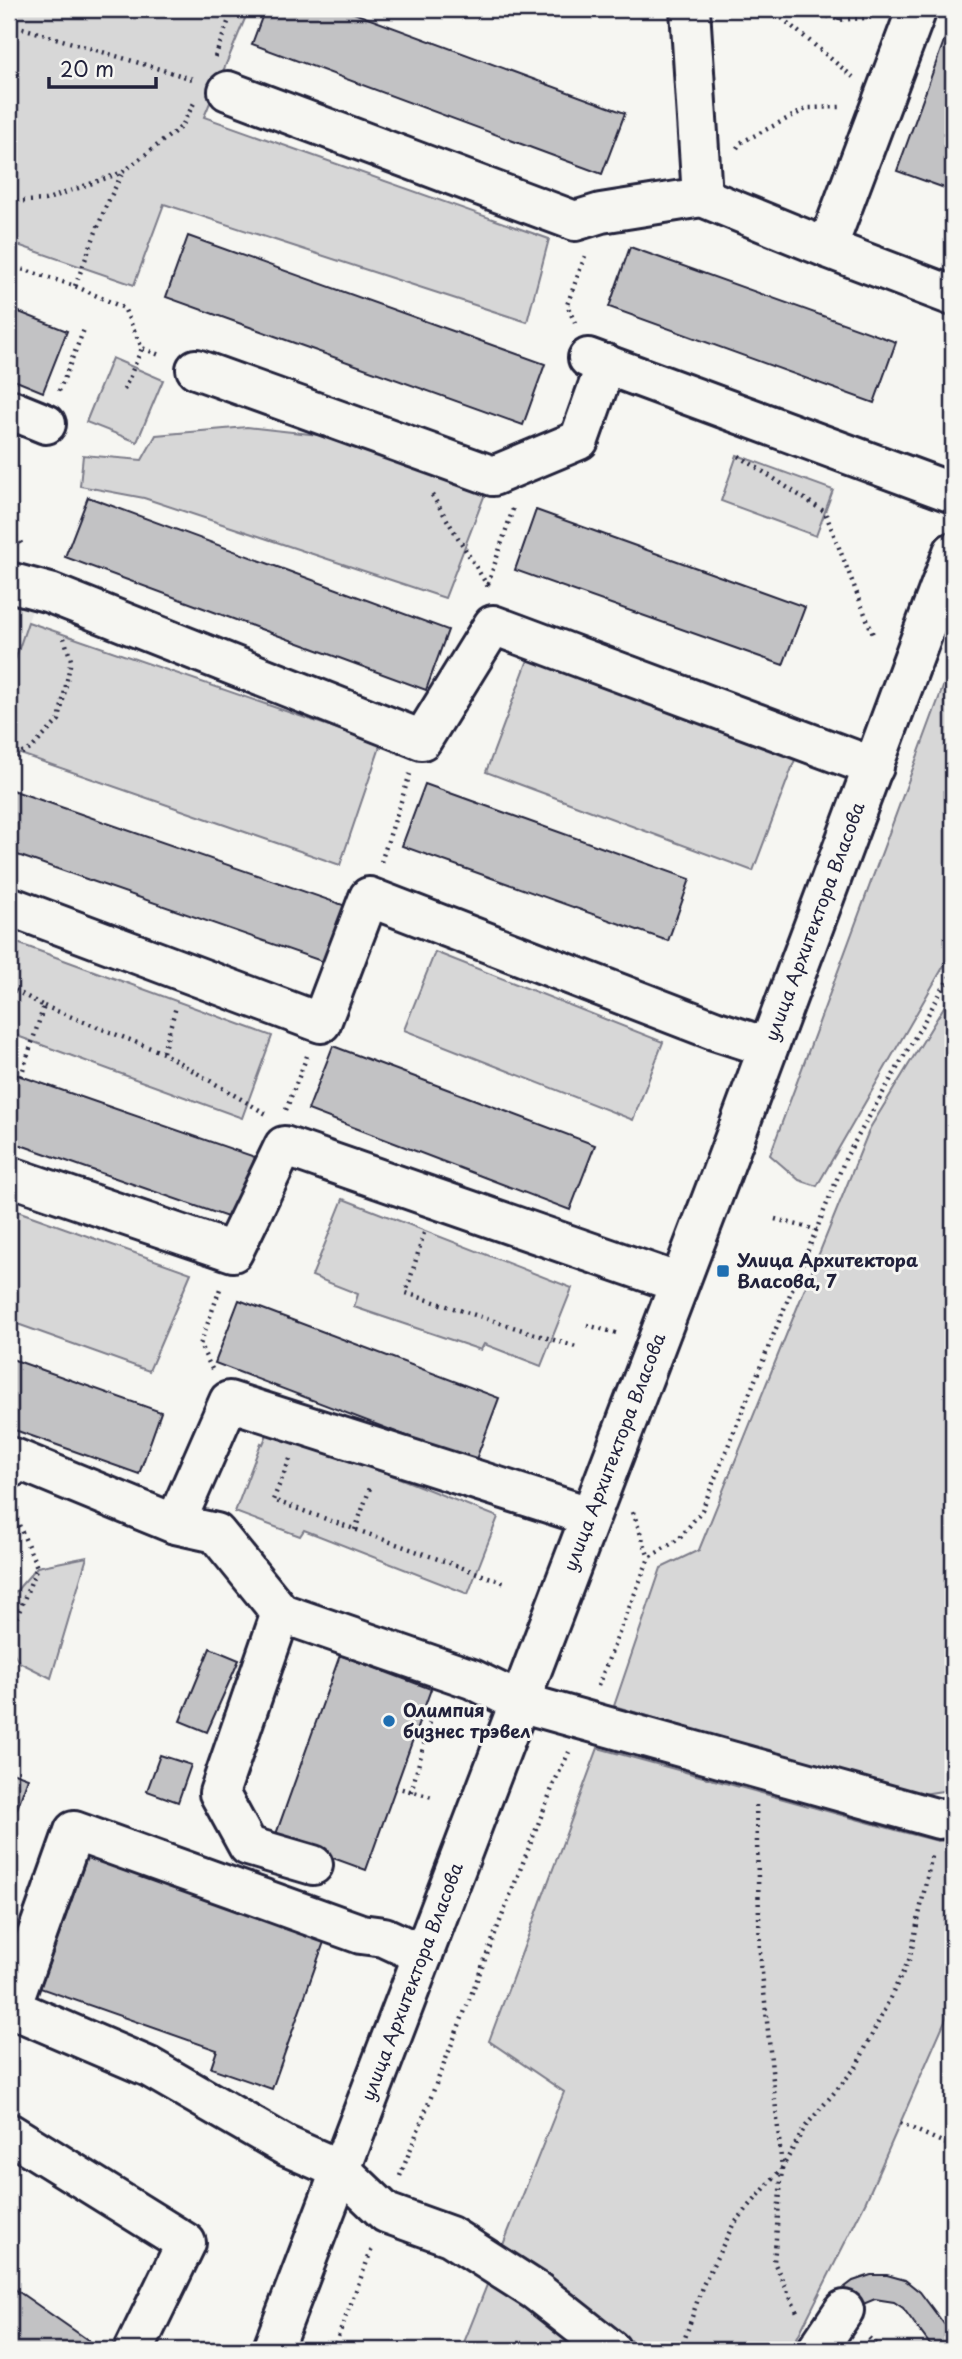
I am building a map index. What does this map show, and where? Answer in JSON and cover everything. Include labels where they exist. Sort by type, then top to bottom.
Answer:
[{"type":"street","points":[[690,9],[702,197]]},
{"type":"street","points":[[827,248],[916,11]]},
{"type":"street","points":[[228,91],[575,221],[601,213],[702,197],[953,296]]},
{"type":"street","points":[[195,369],[493,476],[579,439],[597,361],[953,493]]},
{"type":"street","points":[[9,409],[46,424]]},
{"type":"street","name":"улица Архитектора Власова","points":[[272,2350],[679,1283],[953,552]]},
{"type":"street","points":[[9,582],[50,593],[422,740],[493,625],[874,767]]},
{"type":"street","points":[[9,906],[321,1023],[369,897],[714,1030],[767,1047]]},
{"type":"street","points":[[9,1176],[233,1252],[283,1134],[434,1198],[679,1283]]},
{"type":"street","points":[[176,1524],[229,1401],[589,1516]]},
{"type":"street","points":[[10,1461],[176,1524],[216,1533],[281,1613],[472,1679],[519,1702],[755,1768],[946,1817]]},
{"type":"street","points":[[281,1613],[219,1793],[248,1846],[313,1865]]},
{"type":"street","points":[[423,1955],[384,1937],[360,1934],[74,1831],[11,2008],[149,2067],[286,2146],[341,2170],[386,2213],[450,2236],[536,2291],[611,2350]]},
{"type":"street","points":[[9,2133],[186,2243],[134,2350]]},
{"type":"street","points":[[810,2338],[844,2309]]},
{"type":"path","points":[[771,9],[880,103]]},
{"type":"path","points":[[808,9],[839,20],[916,11]]},
{"type":"path","points":[[839,20],[841,9]]},
{"type":"path","points":[[9,24],[228,91]]},
{"type":"path","points":[[702,197],[740,143],[808,108],[880,103]]},
{"type":"path","points":[[9,202],[45,200],[122,172],[160,145]]},
{"type":"path","points":[[75,286],[122,172]]},
{"type":"path","points":[[9,265],[75,286],[124,308],[142,348],[195,369]]},
{"type":"path","points":[[46,424],[85,327]]},
{"type":"path","points":[[124,390],[142,348]]},
{"type":"path","points":[[751,419],[737,455],[825,512],[874,637]]},
{"type":"path","points":[[430,492],[487,585],[530,461]]},
{"type":"path","points":[[9,759],[31,749],[59,720],[71,660],[50,593]]},
{"type":"path","points":[[369,897],[422,740]]},
{"type":"path","points":[[333,2350],[555,1781],[584,1720],[649,1558],[680,1538],[702,1510],[846,1157],[953,971]]},
{"type":"path","points":[[163,1053],[185,972]]},
{"type":"path","points":[[9,987],[44,1006],[163,1053],[283,1134],[321,1023]]},
{"type":"path","points":[[21,1076],[44,1006]]},
{"type":"path","points":[[434,1198],[406,1293],[579,1348]]},
{"type":"path","points":[[775,1219],[817,1230]]},
{"type":"path","points":[[229,1401],[200,1345],[233,1252]]},
{"type":"path","points":[[305,1426],[273,1500],[508,1584]]},
{"type":"path","points":[[355,1530],[383,1452]]},
{"type":"path","points":[[9,1502],[37,1567],[9,1637]]},
{"type":"path","points":[[411,1792],[445,1669]]},
{"type":"path","points":[[755,1768],[760,1953],[782,2168],[774,2262],[810,2338]]},
{"type":"path","points":[[396,1787],[432,1797]]},
{"type":"path","points":[[681,2350],[702,2287],[733,2225],[782,2168],[805,2127],[856,2067],[910,1958],[946,1817]]},
{"type":"path","points":[[900,2123],[953,2147]]},
{"type":"shaded area","points":[[9,9],[249,9],[204,117],[549,239],[527,322],[164,204],[134,285],[9,242]]},
{"type":"shaded area","points":[[112,358],[163,380],[137,442],[86,422]]},
{"type":"shaded area","points":[[247,427],[337,437],[485,494],[445,598],[144,498],[80,486],[83,455],[142,460],[156,435]]},
{"type":"shaded area","points":[[737,455],[833,490],[816,536],[721,501]]},
{"type":"shaded area","points":[[9,571],[34,604],[19,648],[9,737]]},
{"type":"shaded area","points":[[28,622],[381,744],[340,865],[9,750],[9,678]]},
{"type":"shaded area","points":[[529,657],[796,757],[753,871],[486,772]]},
{"type":"shaded area","points":[[953,660],[953,950],[817,1186],[799,1180],[770,1155]]},
{"type":"shaded area","points":[[9,940],[272,1036],[242,1118],[9,1033]]},
{"type":"shaded area","points":[[435,952],[663,1042],[633,1120],[404,1030]]},
{"type":"shaded area","points":[[953,992],[953,1784],[949,1790],[916,1795],[614,1706],[661,1568],[699,1550],[870,1128]]},
{"type":"shaded area","points":[[343,1199],[572,1288],[541,1366],[484,1344],[481,1350],[354,1307],[358,1294],[312,1276]]},
{"type":"shaded area","points":[[9,1208],[191,1273],[149,1371],[9,1321]]},
{"type":"shaded area","points":[[270,1427],[498,1517],[468,1594],[304,1530],[300,1536],[235,1512],[261,1443],[263,1444]]},
{"type":"shaded area","points":[[87,1557],[51,1678],[19,1662],[9,1645],[10,1598],[37,1567]]},
{"type":"shaded area","points":[[598,1748],[903,1832],[938,1841],[953,1840],[953,2011],[950,2009],[866,2201],[791,2350],[461,2350],[564,2092],[489,2041]]},
{"type":"building","points":[[265,9],[343,9],[625,113],[602,174],[252,44]]},
{"type":"building","points":[[953,16],[953,191],[897,171]]},
{"type":"building","points":[[188,236],[545,364],[523,425],[166,297]]},
{"type":"building","points":[[630,247],[896,342],[874,403],[609,307]]},
{"type":"building","points":[[9,308],[67,331],[43,392],[9,378]]},
{"type":"building","points":[[88,497],[448,630],[426,690],[65,557]]},
{"type":"building","points":[[536,510],[805,607],[783,665],[515,570]]},
{"type":"building","points":[[425,784],[690,879],[668,941],[402,846]]},
{"type":"building","points":[[9,789],[346,906],[327,963],[9,852]]},
{"type":"building","points":[[333,1046],[595,1145],[570,1210],[308,1110]]},
{"type":"building","points":[[9,1072],[255,1157],[233,1219],[9,1141]]},
{"type":"building","points":[[239,1300],[499,1398],[475,1462],[215,1363]]},
{"type":"building","points":[[9,1358],[161,1412],[139,1474],[9,1428]]},
{"type":"building","points":[[210,1648],[239,1660],[207,1732],[180,1721]]},
{"type":"building","points":[[340,1655],[431,1689],[366,1870],[275,1837]]},
{"type":"building","points":[[160,1755],[191,1765],[178,1802],[147,1791]]},
{"type":"building","points":[[9,1771],[28,1778],[9,1831]]},
{"type":"building","points":[[87,1856],[325,1939],[272,2089],[211,2068],[217,2050],[40,1988]]},
{"type":"building","points":[[871,2275],[887,2275],[905,2280],[920,2292],[953,2336],[953,2350],[934,2350],[903,2308],[894,2302],[875,2299],[861,2305],[834,2301],[853,2281]]},
{"type":"building","points":[[9,2285],[95,2345],[91,2350],[9,2350]]},
{"type":"place","name":"Улица Архитектора Власова, 7","points":[[723,1271]]},
{"type":"place","name":"Олимпия бизнес трэвел","points":[[389,1721]]}]
